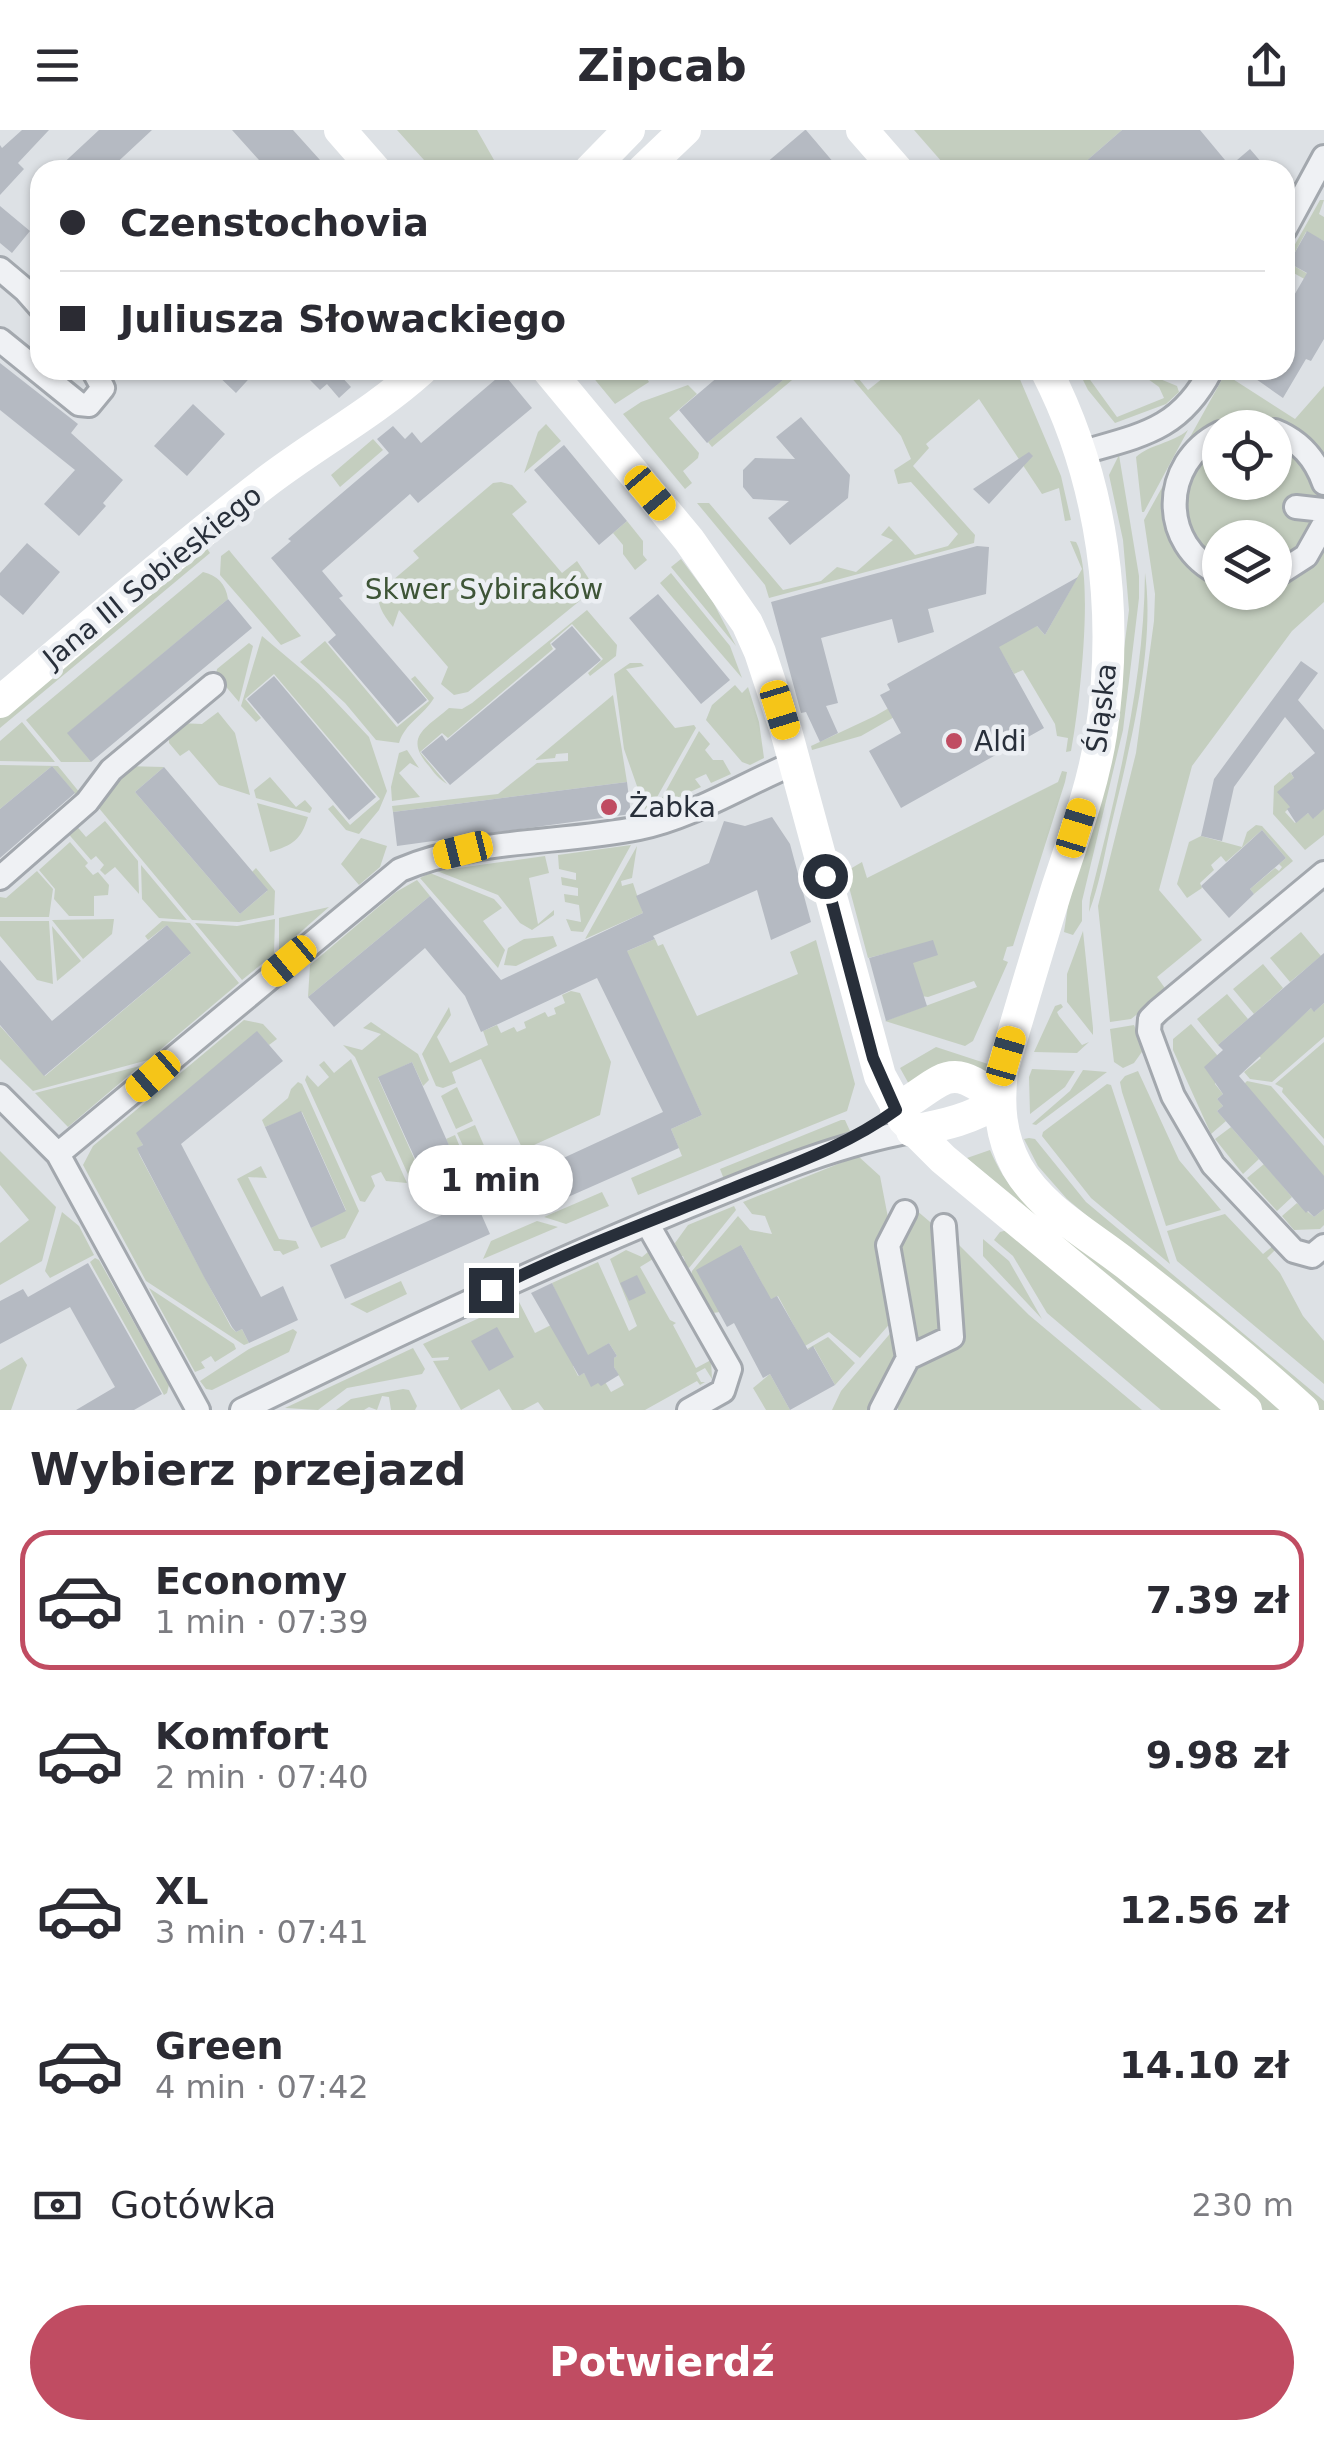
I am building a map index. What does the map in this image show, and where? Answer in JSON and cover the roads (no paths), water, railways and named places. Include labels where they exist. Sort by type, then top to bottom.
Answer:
[{"type":"street","points":[[340,130],[366,160]]},
{"type":"street","points":[[600,160],[629,130]]},
{"type":"street","points":[[654,160],[685,130]]},
{"type":"street","points":[[862,130],[888,160]]},
{"type":"street","points":[[883,130],[904,160]]},
{"type":"street","points":[[1295,211],[1324,157]]},
{"type":"street","points":[[0,269],[30,296]]},
{"type":"street","points":[[0,340],[30,365]]},
{"type":"street","points":[[49,380],[78,404],[89,405],[104,388],[99,380]]},
{"type":"street","name":"Jana III Sobieskiego","points":[[306,453],[380,380]]},
{"type":"street","name":"Jana III Sobieskiego","points":[[0,702],[220,518],[306,453],[360,420],[410,380]]},
{"type":"street","points":[[556,380],[689,540],[734,601],[760,652],[873,1058],[904,1120],[1246,1410]]},
{"type":"street","name":"Śląska","points":[[999,1102],[1002,1070],[1086,796],[1103,719],[1109,624],[1098,522],[1080,452],[1050,380]]},
{"type":"street","points":[[1080,452],[1152,430],[1177,417],[1199,394],[1206,380]]},
{"type":"street","points":[[1292,440],[1321,465]]},
{"type":"street","points":[[1202,444],[1179,475],[1173,502],[1177,528],[1202,563]]},
{"type":"street","points":[[1296,507],[1324,510]]},
{"type":"street","points":[[1292,565],[1306,556],[1324,524]]},
{"type":"street","points":[[0,878],[87,802],[111,770],[213,685]]},
{"type":"street","points":[[58,1154],[400,870],[463,850],[641,828],[794,764]]},
{"type":"street","points":[[1324,872],[1158,1011],[1150,1019],[1149,1031],[1174,1096],[1214,1165],[1294,1252],[1312,1256],[1324,1246]]},
{"type":"street","points":[[904,1120],[935,1081],[949,1076],[972,1081],[999,1102],[1010,1151],[1024,1177],[1045,1202],[1302,1410]]},
{"type":"street","points":[[0,1096],[58,1154],[198,1410]]},
{"type":"street","points":[[242,1410],[500,1285],[863,1132],[904,1120],[958,1122],[999,1102]]},
{"type":"street","points":[[882,1410],[908,1358],[888,1244],[905,1212]]},
{"type":"street","points":[[648,1224],[730,1370],[724,1391],[689,1410]]},
{"type":"street","points":[[908,1358],[952,1337],[944,1226]]},
{"type":"place","name":"Aldi","points":[[954,741]]},
{"type":"place","name":"Żabka","points":[[609,807]]},
{"type":"park label","name":"Skwer Sybiraków","points":[[484,589]]}]
